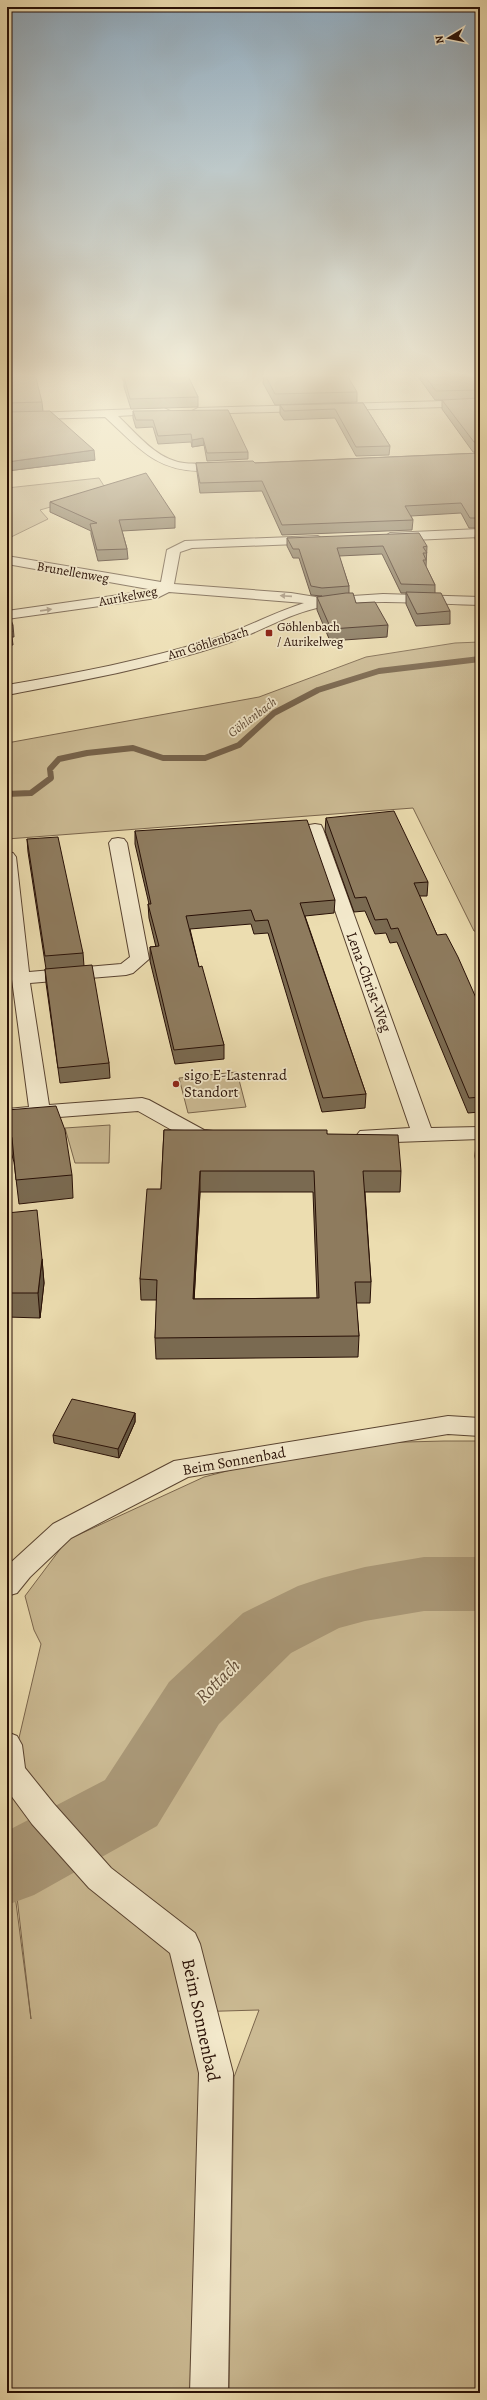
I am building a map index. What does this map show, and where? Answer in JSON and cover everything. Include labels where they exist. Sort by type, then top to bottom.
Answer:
[{"type":"street","points":[[380,537],[480,533]]},
{"type":"street","name":"Aurikelweg","points":[[7,615],[157,594],[167,587],[174,550],[180,546],[190,544],[333,539]]},
{"type":"street","name":"Brunellenweg","points":[[7,560],[167,587],[234,595],[297,596],[324,602]]},
{"type":"street","name":"Brunellenweg","points":[[234,595],[289,613]]},
{"type":"street","name":"Am Göhlenbach","points":[[7,690],[133,665],[202,647],[249,630],[289,613],[324,602],[354,599],[480,601]]},
{"type":"street","name":"Lena-Christ-Weg","points":[[315,829],[423,1135]]},
{"type":"street","points":[[21,978],[126,969],[140,959],[118,843]]},
{"type":"street","points":[[7,857],[21,978],[40,1113]]},
{"type":"street","points":[[7,1115],[142,1104],[200,1137],[235,1137]]},
{"type":"street","points":[[346,1136],[480,1133]]},
{"type":"street","name":"Beim Sonnenbad","points":[[7,1585],[20,1569],[62,1531],[182,1468],[448,1425],[480,1427]]},
{"type":"street","name":"Beim Sonnenbad","points":[[7,1745],[11,1772],[43,1814],[100,1878],[184,1944],[216,2073],[209,2393]]},
{"type":"shaded area","points":[[44,484],[103,484],[104,486],[89,496],[40,510],[48,519],[7,539],[7,488]]},
{"type":"shaded area","points":[[480,642],[480,932],[474,931],[413,808],[7,839],[7,743],[259,697],[366,657],[455,643]]},
{"type":"shaded area","points":[[237,1072],[246,1107],[188,1113],[179,1078]]},
{"type":"shaded area","points":[[110,1125],[109,1163],[75,1163],[65,1128]]},
{"type":"shaded area","points":[[480,1441],[480,2393],[229,2393],[234,2077],[259,2010],[190,2012],[205,2069],[191,2393],[7,2393],[7,1833],[31,2019],[7,1810],[7,1777],[11,1772],[41,1644],[34,1630],[25,1596],[67,1540],[204,1477],[330,1444]]},
{"type":"building","points":[[110,484],[153,484],[175,517],[119,520],[127,549],[97,550],[90,524],[97,523],[50,502]]},
{"type":"building","points":[[263,484],[480,484],[480,518],[470,518],[461,503],[405,506],[413,520],[282,525]]},
{"type":"building","points":[[480,528],[480,536],[476,529]]},
{"type":"building","points":[[419,533],[427,546],[423,547],[427,553],[423,553],[426,560],[423,560],[435,585],[401,584],[383,546],[337,548],[349,586],[322,588],[311,586],[299,549],[293,549],[287,538]]},
{"type":"building","points":[[406,592],[441,593],[450,611],[417,614]]},
{"type":"building","points":[[353,593],[356,603],[375,602],[388,625],[331,629],[317,597]]},
{"type":"building","points":[[7,610],[13,625],[9,625],[12,632],[7,633]]},
{"type":"building","points":[[394,811],[428,882],[414,883],[437,935],[446,934],[480,1007],[480,1097],[469,1098],[398,928],[391,929],[387,919],[375,920],[366,897],[355,898],[326,818]]},
{"type":"building","points":[[307,820],[335,900],[300,903],[366,1094],[323,1098],[268,920],[255,921],[251,910],[186,916],[199,967],[202,966],[224,1045],[174,1050],[150,947],[159,946],[148,904],[151,904],[135,831]]},
{"type":"building","points":[[58,837],[83,953],[45,956],[27,839]]},
{"type":"building","points":[[92,965],[109,1063],[58,1068],[45,969]]},
{"type":"building","points":[[56,1106],[65,1130],[72,1175],[16,1180],[12,1138],[7,1123],[7,1110]]},
{"type":"building","points":[[164,1130],[327,1130],[327,1134],[398,1135],[401,1171],[363,1171],[371,1282],[355,1282],[359,1336],[155,1338],[157,1280],[140,1279],[147,1189],[161,1189]],"holes":[[[200,1171],[314,1171],[319,1298],[193,1299]]]},
{"type":"building","points":[[477,1133],[480,1133],[480,1151]]},
{"type":"building","points":[[37,1210],[42,1259],[38,1293],[7,1293],[7,1213]]},
{"type":"building","points":[[72,1399],[135,1413],[118,1449],[53,1435]]},
{"type":"waterway","name":"Göhlenbach","points":[[7,794],[31,793],[51,778],[50,769],[59,759],[87,753],[133,748],[163,758],[205,758],[239,745],[274,713],[318,690],[379,671],[480,659]]},
{"type":"waterway","name":"Rottach","points":[[7,1870],[131,1803],[194,1703],[267,1633],[322,1605],[365,1594],[424,1584],[480,1584]]},
{"type":"place","name":"Göhlenbach / Aurikelweg","points":[[269,633]]},
{"type":"place","name":"sigo E-Lastenrad Standort","points":[[176,1084]]}]
